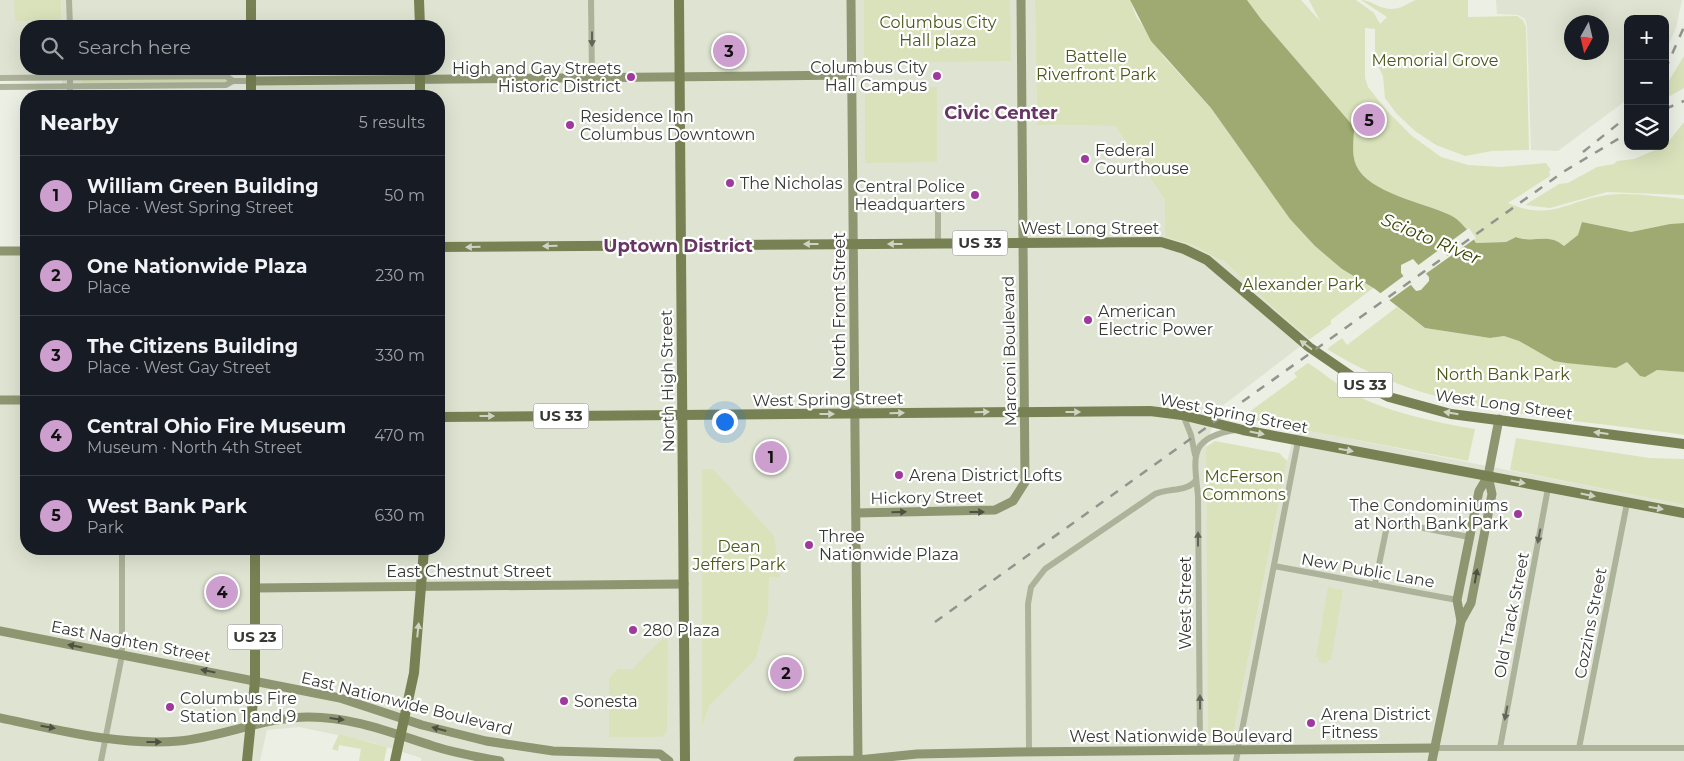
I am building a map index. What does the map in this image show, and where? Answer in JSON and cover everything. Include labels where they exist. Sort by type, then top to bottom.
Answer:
[{"type":"main road","points":[[251,0],[251,20]]},
{"type":"main road","points":[[419,0],[420,20]]},
{"type":"main road","name":"North High Street","points":[[679,0],[686,761]]},
{"type":"main road","points":[[251,75],[251,90]]},
{"type":"main road","points":[[420,75],[420,90]]},
{"type":"main road","name":"West Long Street","points":[[681,245],[1155,241],[1184,249],[1220,269],[1285,330],[1363,384],[1390,397],[1430,409],[1684,444]]},
{"type":"main road","name":"US 33","points":[[445,247],[681,245]]},
{"type":"main road","name":"West Spring Street","points":[[682,415],[1150,411],[1183,415],[1238,429],[1298,441],[1684,513]]},
{"type":"main road","name":"US 33","points":[[445,417],[682,415]]},
{"type":"main road","name":"US 23","points":[[247,761],[255,681],[255,555]]},
{"type":"main road","points":[[395,761],[414,673],[424,555]]},
{"type":"street","points":[[69,0],[70,20]]},
{"type":"street","points":[[592,0],[592,78]]},
{"type":"street","name":"North Front Street","points":[[851,0],[858,761]]},
{"type":"street","name":"Marconi Boulevard","points":[[1020,491],[1026,474],[1021,0]]},
{"type":"street","points":[[0,87],[226,85],[233,81],[396,75]]},
{"type":"street","points":[[445,75],[592,78],[852,75]]},
{"type":"street","points":[[0,78],[226,76],[233,81]]},
{"type":"street","points":[[70,78],[70,90]]},
{"type":"street","points":[[938,200],[938,243]]},
{"type":"street","points":[[0,251],[20,250]]},
{"type":"street","points":[[0,400],[20,400]]},
{"type":"street","name":"West Street","points":[[1183,415],[1191,435],[1195,456],[1200,750]]},
{"type":"street","points":[[1432,761],[1461,621],[1463,604],[1457,600],[1469,537],[1479,491],[1488,476],[1499,419]]},
{"type":"street","points":[[1195,456],[1203,441],[1213,433],[1238,429]]},
{"type":"street","points":[[1236,761],[1298,441]]},
{"type":"street","points":[[1461,621],[1471,603],[1492,494],[1488,476]]},
{"type":"street","points":[[1029,752],[1028,604],[1034,580],[1045,568],[1155,494],[1167,489],[1190,486],[1196,480]]},
{"type":"street","name":"Old Track Street","points":[[1500,748],[1548,488]]},
{"type":"street","name":"Hickory Street","points":[[856,513],[985,512],[1006,506],[1020,491]]},
{"type":"street","name":"Cozzins Street","points":[[1579,748],[1627,503]]},
{"type":"street","points":[[1375,584],[1388,521],[1469,537]]},
{"type":"street","points":[[101,761],[122,655],[122,555]]},
{"type":"street","name":"New Public Lane","points":[[1274,566],[1457,600]]},
{"type":"street","name":"East Chestnut Street","points":[[255,588],[684,584]]},
{"type":"street","name":"East Naghten Street","points":[[0,631],[255,681]]},
{"type":"street","name":"East Nationwide Boulevard","points":[[255,681],[340,698],[422,725],[486,741],[553,751],[660,754],[669,761]]},
{"type":"street","points":[[354,722],[365,717],[370,707]]},
{"type":"street","name":"East Nationwide Boulevard","points":[[0,718],[106,738],[130,741],[179,741],[204,738],[272,720],[308,717],[376,726],[435,747],[500,761]]},
{"type":"street","name":"West Nationwide Boulevard","points":[[798,761],[858,761],[917,754],[1029,752],[1435,748],[1684,748]]},
{"type":"shaded area","points":[[0,0],[1035,0],[1037,125],[1115,126],[1165,200],[1165,237],[1193,245],[1220,261],[1222,259],[1281,315],[1310,339],[1217,410],[1206,447],[1209,736],[1233,736],[1287,461],[1296,428],[1684,505],[1684,761],[421,761],[421,758],[371,742],[299,727],[267,730],[260,761],[0,761],[0,251],[20,251],[20,555],[445,555],[445,90],[251,90],[251,81],[62,85],[62,78],[0,78]]},
{"type":"shaded area","points":[[1496,0],[1682,0],[1676,28],[1669,44],[1669,15],[1624,15],[1624,102],[1558,151],[1531,150],[1527,27],[1525,19],[1518,15],[1497,14]]},
{"type":"green space","points":[[14,0],[61,0],[61,20],[15,21]]},
{"type":"green space","name":"Columbus City Hall plaza","points":[[864,0],[1010,0],[1011,61],[867,63],[864,61]]},
{"type":"green space","name":"Battelle Riverfront Park","points":[[1035,0],[1130,0],[1136,16],[1164,57],[1211,108],[1290,219],[1342,269],[1373,288],[1331,320],[1331,324],[1310,339],[1281,315],[1222,259],[1221,261],[1193,245],[1165,237],[1165,200],[1115,126],[1037,125]]},
{"type":"green space","name":"Memorial Grove","points":[[1247,0],[1301,0],[1320,21],[1309,0],[1356,0],[1374,13],[1380,24],[1387,17],[1361,0],[1383,8],[1395,9],[1416,0],[1468,0],[1468,17],[1517,16],[1523,20],[1526,27],[1529,150],[1492,151],[1465,156],[1436,145],[1415,131],[1396,113],[1385,98],[1383,76],[1375,60],[1375,29],[1365,28],[1365,78],[1368,87],[1386,110],[1412,136],[1441,157],[1468,165],[1501,167],[1546,163],[1551,170],[1549,171],[1550,176],[1508,203],[1523,208],[1548,210],[1617,194],[1684,199],[1684,223],[1631,232],[1582,222],[1579,235],[1564,246],[1553,240],[1522,239],[1516,237],[1506,242],[1476,243],[1465,227],[1454,217],[1384,190],[1362,175],[1356,165],[1354,156],[1354,127],[1261,19]]},
{"type":"green space","points":[[1684,56],[1684,88],[1669,97],[1669,80]]},
{"type":"green space","points":[[226,76],[233,81],[226,85],[82,85],[82,78]]},
{"type":"green space","points":[[937,87],[937,162],[865,163],[865,88]]},
{"type":"green space","points":[[1684,122],[1684,195],[1607,192],[1550,208],[1525,205],[1559,184],[1568,183],[1597,167],[1614,164],[1617,161],[1634,159],[1655,150],[1669,150],[1669,141]]},
{"type":"green space","name":"North Bank Park","points":[[1397,307],[1425,328],[1490,338],[1504,336],[1519,341],[1554,361],[1616,368],[1627,362],[1640,376],[1657,370],[1684,372],[1684,435],[1546,417],[1455,401],[1411,388],[1368,371],[1327,349],[1342,338],[1347,345]]},
{"type":"green space","name":"North Bank Park","points":[[1308,363],[1344,388],[1377,405],[1427,420],[1475,429],[1468,461],[1241,418],[1297,377],[1294,373]]},
{"type":"green space","points":[[1516,438],[1650,458],[1684,459],[1684,505],[1510,470]]},
{"type":"green space","name":"McFerson Commons","points":[[1215,441],[1279,453],[1287,461],[1233,736],[1208,736],[1206,447]]},
{"type":"green space","name":"Dean Jeffers Park","points":[[702,469],[713,469],[774,536],[780,577],[769,577],[768,613],[756,658],[709,706],[702,726]]},
{"type":"green space","points":[[1328,587],[1343,590],[1331,660],[1328,660],[1327,664],[1319,662],[1319,658],[1316,657]]},
{"type":"green space","points":[[668,639],[667,731],[662,737],[609,737],[609,678],[618,669],[633,669],[661,640]]},
{"type":"green space","points":[[339,734],[387,747],[384,761],[359,761],[361,749],[339,745],[338,751],[332,749]]},
{"type":"water","name":"Scioto River","points":[[1130,0],[1247,0],[1261,19],[1354,127],[1354,156],[1356,165],[1362,175],[1384,190],[1454,217],[1465,227],[1476,243],[1506,242],[1516,237],[1552,240],[1564,246],[1578,235],[1582,222],[1631,232],[1684,223],[1684,372],[1657,370],[1645,377],[1640,376],[1627,362],[1616,368],[1554,361],[1519,341],[1504,336],[1490,338],[1425,328],[1375,289],[1342,269],[1315,246],[1290,219],[1211,108],[1151,41]],"holes":[[[1413,259],[1429,277],[1429,281],[1421,290],[1416,291],[1401,273],[1401,265]]]},
{"type":"pier","points":[[1469,228],[1476,238],[1424,275],[1417,266]]},
{"type":"pier","points":[[1405,275],[1412,284],[1387,302],[1378,295]]},
{"type":"railway","points":[[1669,61],[1684,27]]},
{"type":"railway","points":[[1669,107],[1684,101]]},
{"type":"railway","points":[[1583,152],[1624,119]]},
{"type":"railway","points":[[935,622],[1563,172],[1624,135]]},
{"type":"place","name":"The Citizens Building","points":[[729,51]]},
{"type":"place","name":"Columbus City Hall Campus","points":[[937,76]]},
{"type":"place","name":"High and Gay Streets Historic District","points":[[631,77]]},
{"type":"place","name":"West Bank Park","points":[[1369,120]]},
{"type":"place","name":"Residence Inn Columbus Downtown","points":[[570,125]]},
{"type":"place","name":"Federal Courthouse","points":[[1085,159]]},
{"type":"place","name":"The Nicholas","points":[[730,183]]},
{"type":"place","name":"Central Police Headquarters","points":[[975,195]]},
{"type":"place","name":"American Electric Power","points":[[1088,320]]},
{"type":"place","name":"William Green Building","points":[[771,457]]},
{"type":"place","name":"Arena District Lofts","points":[[899,475]]},
{"type":"place","name":"The Condominiums at North Bank Park","points":[[1518,514]]},
{"type":"place","name":"Three Nationwide Plaza","points":[[809,545]]},
{"type":"place","name":"Central Ohio Fire Museum","points":[[222,592]]},
{"type":"place","name":"280 Plaza","points":[[633,630]]},
{"type":"place","name":"One Nationwide Plaza","points":[[786,673]]},
{"type":"place","name":"Sonesta","points":[[564,701]]},
{"type":"place","name":"Columbus Fire Station 1 and 9","points":[[170,707]]},
{"type":"place","name":"Arena District Fitness","points":[[1311,723]]},
{"type":"district","name":"Civic Center","points":[[1001,113]]},
{"type":"district","name":"Uptown District","points":[[678,246]]},
{"type":"park label","name":"Alexander Park","points":[[1303,284]]}]
